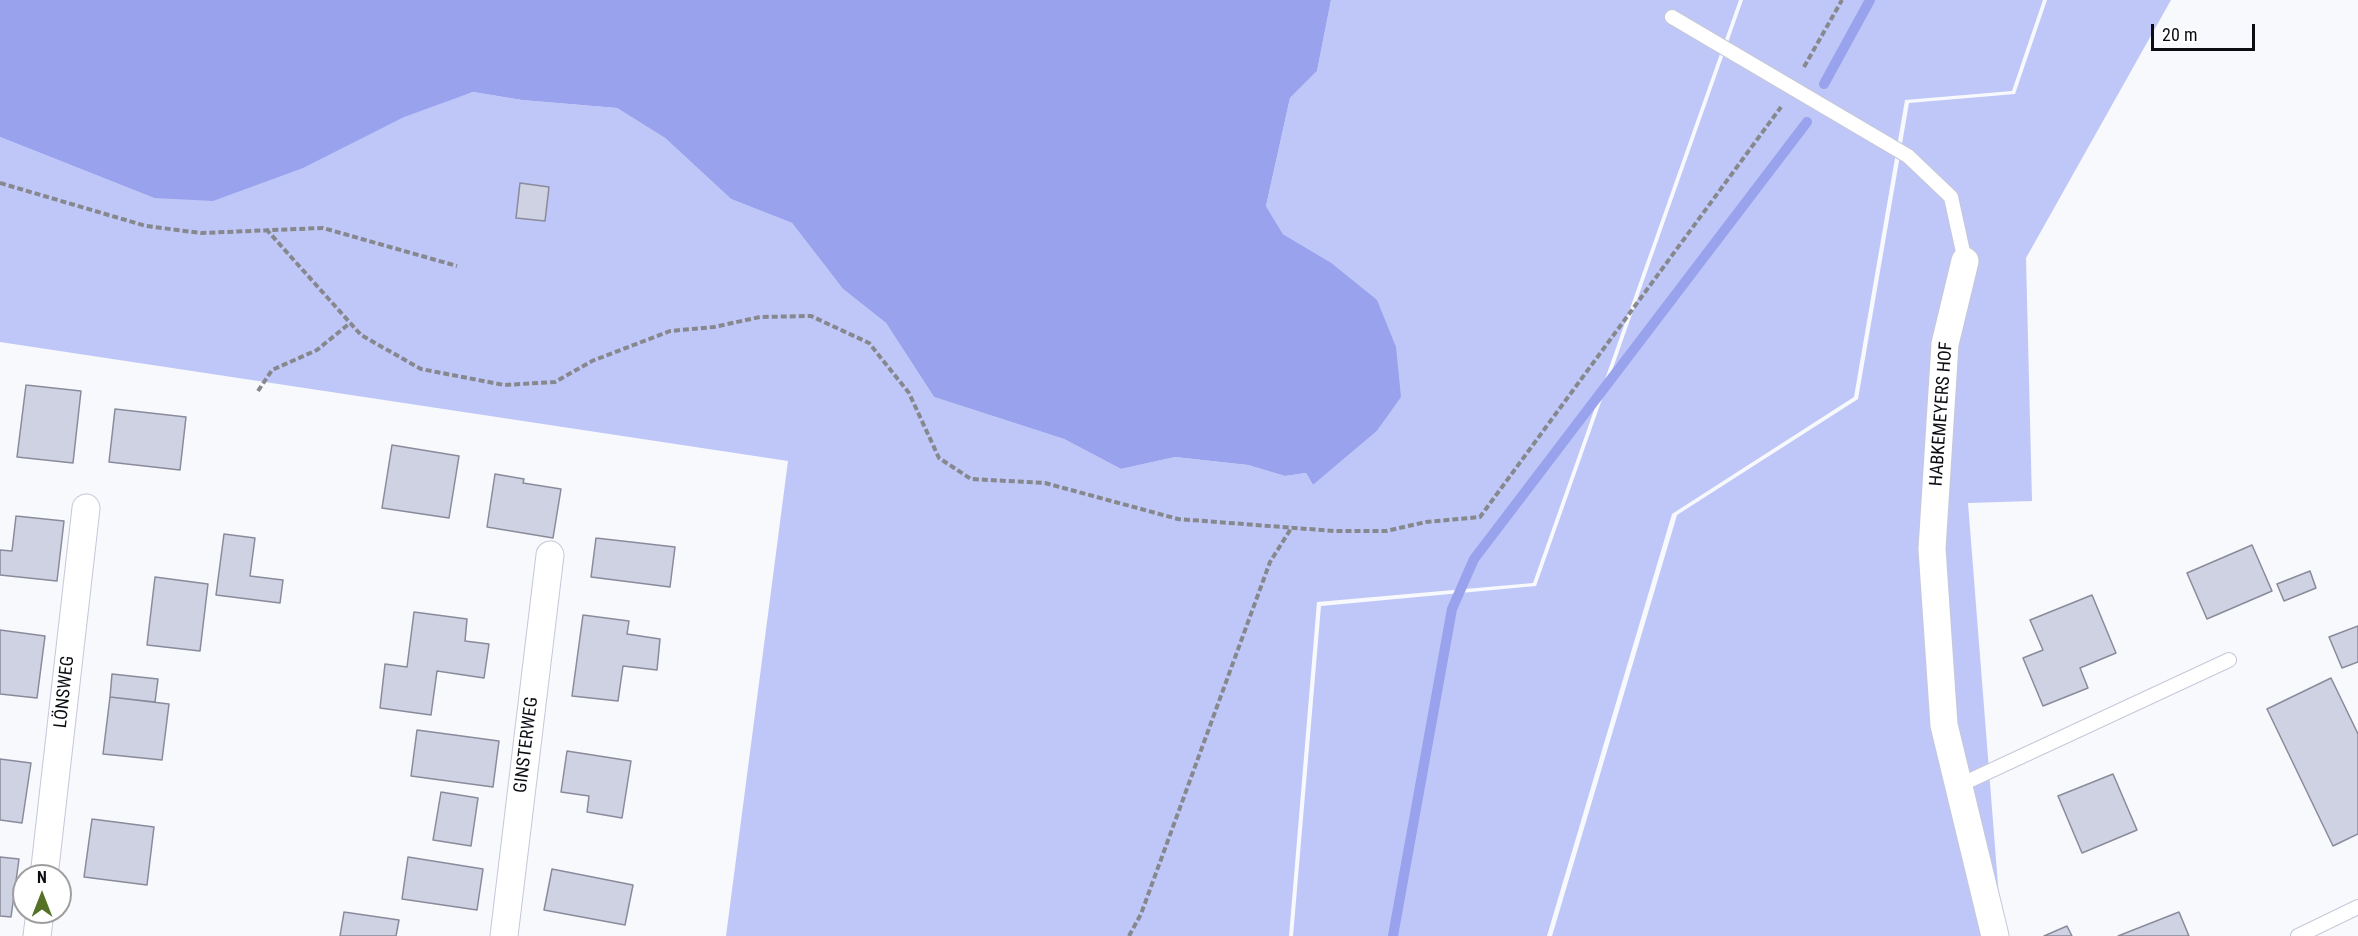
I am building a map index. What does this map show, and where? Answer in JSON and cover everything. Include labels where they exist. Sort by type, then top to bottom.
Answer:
[{"type":"street","name":"HABKEMEYERS HOF","points":[[1965,261],[1945,344],[1932,549],[1944,725],[1995,936]]},
{"type":"street","name":"LÖNSWEG","points":[[45,864],[86,508]]},
{"type":"street","name":"GINSTERWEG","points":[[504,936],[550,555]]},
{"type":"lane","name":"HABKEMEYERS HOF","points":[[1672,17],[1908,156],[1951,197],[1965,261]]},
{"type":"lane","points":[[1960,785],[2229,660]]},
{"type":"lane","points":[[2298,936],[2358,907]]},
{"type":"path","points":[[266,229],[361,335],[421,369],[504,385],[555,382],[592,361],[670,331],[714,327],[760,317],[811,316],[869,343],[909,393],[939,458],[971,480],[1045,483],[1178,519],[1334,531],[1386,531],[1426,522],[1480,517],[1793,88],[1842,0]]},
{"type":"path","points":[[0,183],[146,226],[201,233],[323,228],[457,266]]},
{"type":"path","points":[[258,391],[272,370],[317,350],[350,323]]},
{"type":"path","points":[[1129,936],[1141,914],[1270,562],[1292,527]]},
{"type":"shaded area","points":[[0,0],[1331,0],[1317,71],[1290,98],[1266,206],[1283,234],[1330,262],[1377,300],[1396,347],[1401,397],[1377,431],[1313,485],[1306,473],[1285,476],[1248,465],[1175,457],[1121,469],[1064,439],[934,397],[886,323],[843,289],[792,223],[731,199],[665,138],[617,108],[522,100],[473,92],[404,117],[303,168],[213,201],[154,198],[0,137]]},
{"type":"shaded area","points":[[1331,0],[1739,0],[1533,583],[1317,602],[1289,936],[726,936],[788,461],[0,342],[0,137],[154,198],[473,92],[522,100],[617,108],[665,138],[731,199],[792,223],[843,289],[886,323],[934,397],[1064,439],[1121,469],[1175,457],[1248,465],[1285,476],[1306,473],[1313,485],[1377,431],[1401,396],[1330,262],[1283,234],[1266,206],[1290,98],[1317,71]]},
{"type":"shaded area","points":[[1743,0],[2043,0],[2012,91],[1905,100],[1854,397],[1672,514],[1547,936],[1293,936],[1321,606],[1536,586]]},
{"type":"shaded area","points":[[2047,0],[2171,0],[2026,258],[2032,501],[1968,503],[2002,936],[1552,936],[1677,515],[1858,399],[1909,103],[2015,94]]},
{"type":"building","points":[[520,183],[549,187],[545,221],[516,218]]},
{"type":"building","points":[[26,385],[81,391],[73,463],[17,457]]},
{"type":"building","points":[[115,409],[186,417],[180,470],[109,462]]},
{"type":"building","points":[[392,445],[459,456],[449,518],[382,508]]},
{"type":"building","points":[[495,474],[524,479],[523,483],[561,489],[553,538],[487,527]]},
{"type":"building","points":[[16,516],[64,521],[57,581],[0,575],[0,550],[12,551]]},
{"type":"building","points":[[224,534],[255,538],[250,576],[283,580],[280,603],[216,595]]},
{"type":"building","points":[[596,538],[675,547],[670,587],[591,577]]},
{"type":"building","points":[[2252,545],[2272,591],[2207,619],[2187,573]]},
{"type":"building","points":[[2310,571],[2316,588],[2284,601],[2277,584]]},
{"type":"building","points":[[155,577],[208,584],[200,651],[147,645]]},
{"type":"building","points":[[2092,595],[2116,653],[2080,668],[2088,688],[2043,706],[2023,658],[2043,650],[2030,620]]},
{"type":"building","points":[[414,612],[467,619],[465,641],[489,644],[484,678],[437,671],[431,715],[380,708],[385,664],[407,667]]},
{"type":"building","points":[[583,615],[629,621],[627,634],[660,639],[657,670],[623,666],[618,701],[572,696]]},
{"type":"building","points":[[2358,626],[2358,662],[2342,668],[2329,637]]},
{"type":"building","points":[[0,630],[45,636],[37,698],[0,694]]},
{"type":"building","points":[[112,674],[158,679],[155,702],[110,697]]},
{"type":"building","points":[[2331,678],[2358,734],[2358,834],[2333,846],[2267,709]]},
{"type":"building","points":[[110,697],[169,704],[162,760],[103,754]]},
{"type":"building","points":[[417,730],[499,741],[493,787],[411,776]]},
{"type":"building","points":[[567,751],[631,761],[622,818],[587,812],[589,796],[561,792]]},
{"type":"building","points":[[0,759],[31,763],[22,823],[0,820]]},
{"type":"building","points":[[2113,774],[2137,830],[2082,853],[2058,796]]},
{"type":"building","points":[[441,792],[478,798],[471,846],[433,840]]},
{"type":"building","points":[[92,819],[154,827],[147,885],[84,877]]},
{"type":"building","points":[[0,857],[19,859],[18,864],[12,864],[11,917],[0,916]]},
{"type":"building","points":[[408,857],[483,869],[477,910],[402,899]]},
{"type":"building","points":[[552,869],[633,885],[625,925],[544,910]]},
{"type":"building","points":[[344,912],[399,920],[396,936],[340,936]]},
{"type":"building","points":[[2179,912],[2189,936],[2118,936]]},
{"type":"building","points":[[2067,926],[2072,936],[2044,936]]},
{"type":"waterway","points":[[1824,84],[1870,0]]},
{"type":"waterway","points":[[1393,936],[1452,609],[1474,559],[1807,122]]}]
